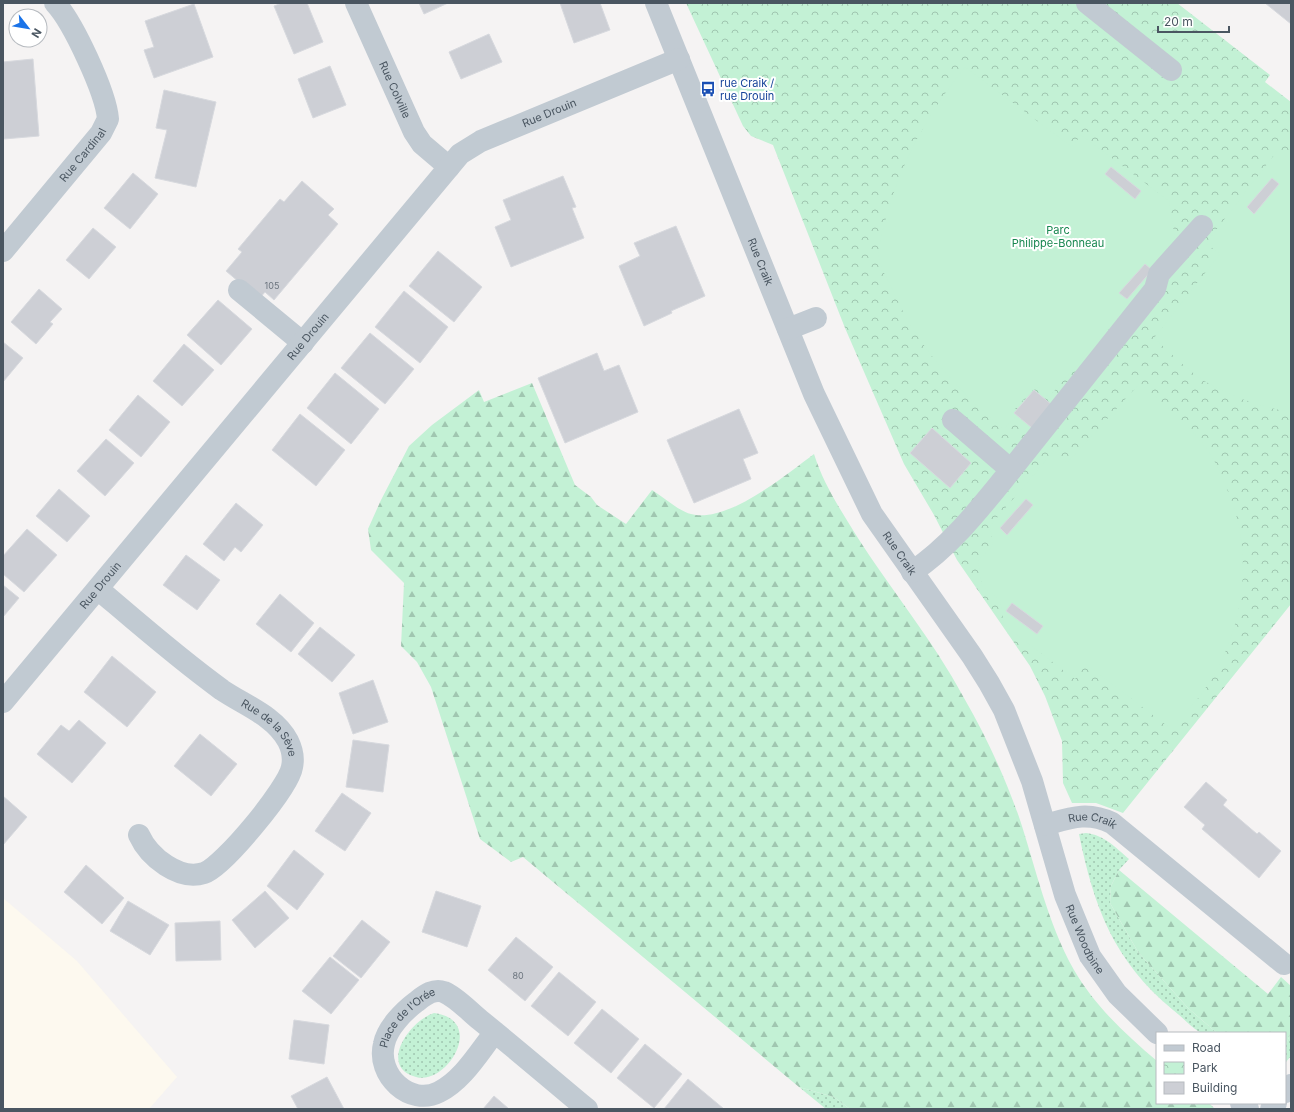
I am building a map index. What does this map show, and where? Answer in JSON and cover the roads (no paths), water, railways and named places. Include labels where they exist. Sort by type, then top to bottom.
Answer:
[{"type":"street","name":"Rue Cardinal","points":[[3,251],[100,133],[108,119],[104,99],[73,27],[55,3]]},
{"type":"street","name":"Rue Colville","points":[[356,3],[414,132],[422,144],[448,167]]},
{"type":"street","name":"Rue Craik","points":[[656,3],[825,418],[868,508],[989,682],[1004,710],[1027,767],[1045,825],[1087,815],[1099,817],[1112,823],[1284,964]]},
{"type":"street","points":[[1087,3],[1171,70]]},
{"type":"street","name":"Rue Drouin","points":[[3,702],[448,167],[471,146],[679,59]]},
{"type":"street","points":[[912,572],[936,555],[957,534],[1011,470],[1155,289],[1159,274],[1202,226]]},
{"type":"street","points":[[239,290],[303,343]]},
{"type":"street","points":[[788,329],[816,318]]},
{"type":"street","points":[[953,420],[1011,470]]},
{"type":"street","name":"Rue de la Sève","points":[[98,589],[222,689],[266,717],[288,740],[292,753],[292,768],[286,783],[274,800],[224,859],[204,873],[192,874],[181,872],[172,868],[148,850],[139,835]]},
{"type":"street","name":"Rue Woodbine","points":[[1045,825],[1065,895],[1090,956],[1117,994],[1156,1032]]},
{"type":"street","name":"Place de l'Orée","points":[[495,1032],[459,1076],[450,1084],[431,1095],[421,1096],[403,1090],[395,1082],[383,1063],[384,1043],[389,1033],[405,1011],[430,992],[443,992],[495,1032],[587,1109]]},
{"type":"place","name":"rue Craik / rue Drouin","points":[[708,89]]},
{"type":"park label","name":"Parc Philippe-Bonneau","points":[[1058,236]]}]
